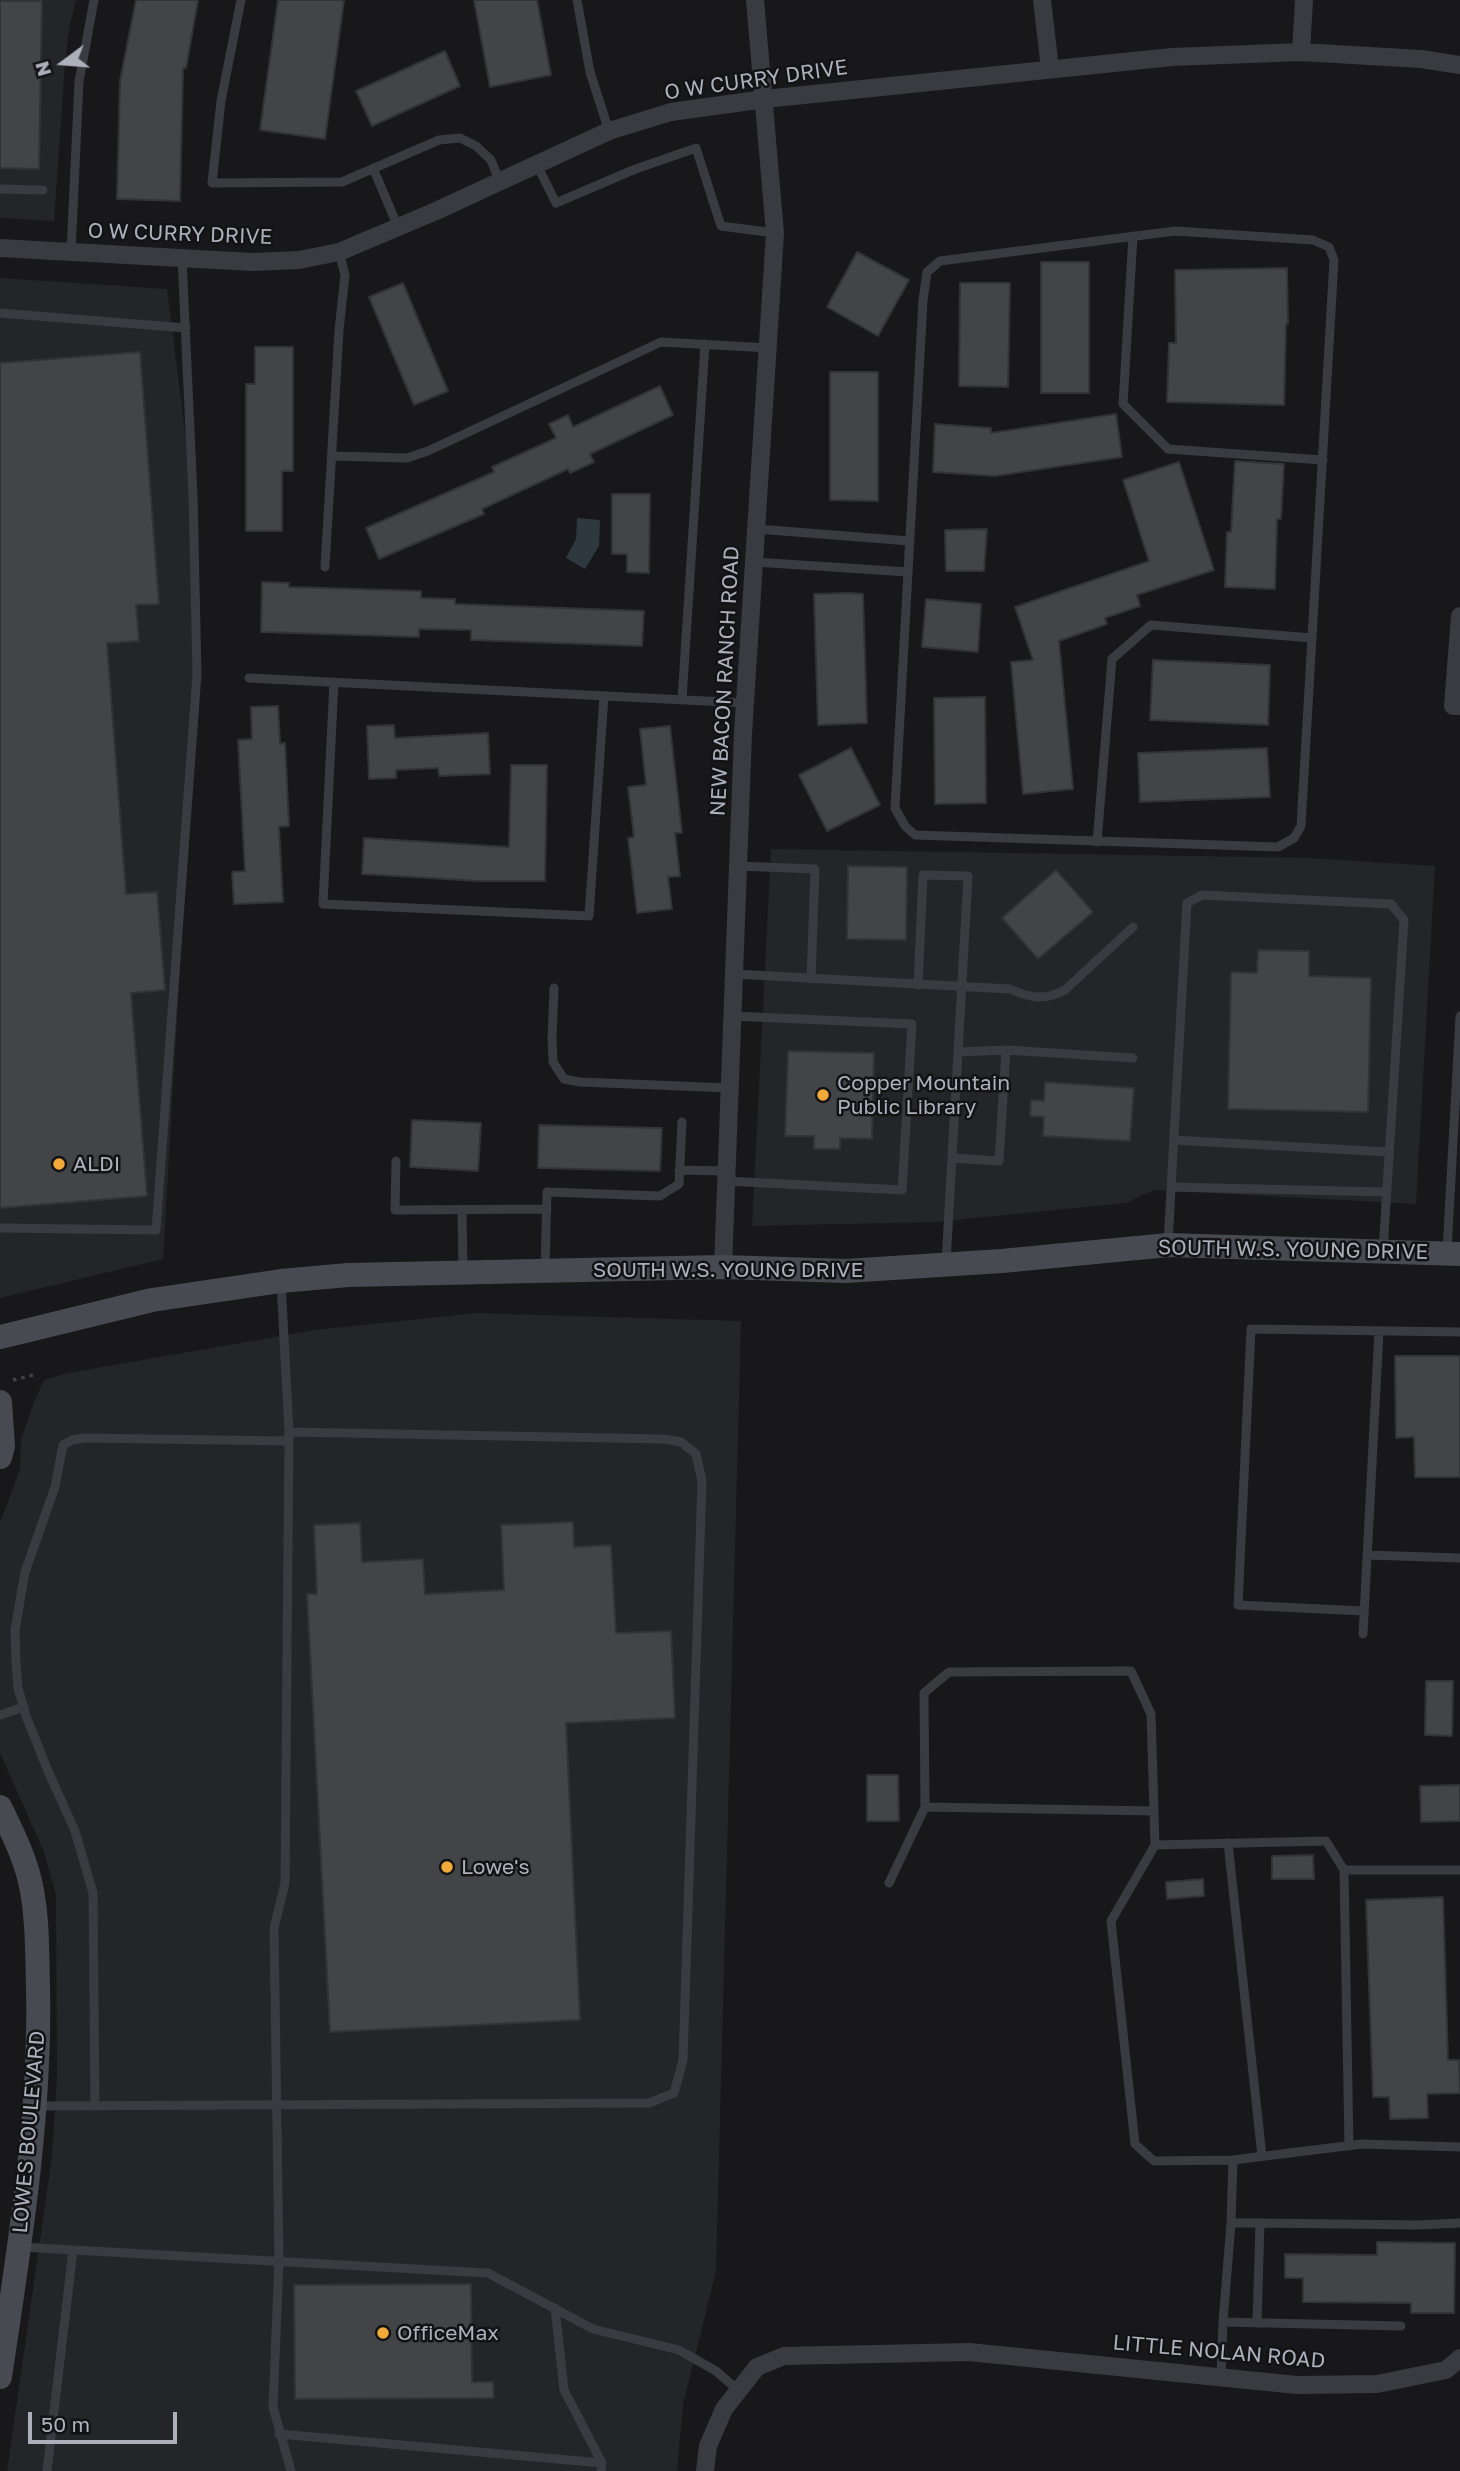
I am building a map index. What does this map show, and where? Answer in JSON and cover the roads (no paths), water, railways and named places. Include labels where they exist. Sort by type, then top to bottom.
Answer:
[{"type":"main road","name":"SOUTH W.S. YOUNG DRIVE","points":[[0,1337],[152,1300],[281,1281],[348,1275],[723,1267],[846,1271],[1168,1245],[1454,1254]]},
{"type":"main road","points":[[0,1402],[0,1457]]},
{"type":"main road","name":"LOWES BOULEVARD","points":[[0,1807],[22,1854],[32,1890],[37,1927],[38,2014],[35,2106],[19,2247],[0,2377]]},
{"type":"street","name":"NEW BACON RANCH ROAD","points":[[723,1267],[745,704],[775,233],[755,0]]},
{"type":"street","points":[[1042,0],[1050,69]]},
{"type":"street","points":[[1301,52],[1304,0]]},
{"type":"street","name":"O W CURRY DRIVE","points":[[0,248],[252,262],[299,260],[339,252],[610,131],[671,112],[765,99],[1172,57],[1301,52],[1421,59],[1460,65]]},
{"type":"street","points":[[1460,615],[1453,706],[1460,706]]},
{"type":"street","name":"LITTLE NOLAN ROAD","points":[[705,2471],[708,2446],[724,2409],[757,2367],[784,2356],[969,2352],[1297,2385],[1377,2384],[1446,2370],[1460,2358]]},
{"type":"lane","points":[[71,252],[79,82],[94,0]]},
{"type":"lane","points":[[241,0],[221,101],[212,183],[342,182],[439,140],[460,138],[476,146],[491,160],[500,182]]},
{"type":"lane","points":[[577,0],[596,95],[610,131]]},
{"type":"lane","points":[[537,165],[556,203],[633,170],[696,148],[721,226],[775,233]]},
{"type":"lane","points":[[373,168],[398,227]]},
{"type":"lane","points":[[0,189],[43,190]]},
{"type":"lane","points":[[1175,231],[1313,240],[1329,247],[1334,260],[1323,460],[1301,825],[1294,838],[1278,846],[1097,842],[915,835],[905,826],[895,808],[923,300],[928,272],[940,261],[1175,231]]},
{"type":"lane","points":[[1133,236],[1123,404],[1168,449],[1323,460]]},
{"type":"lane","points":[[325,567],[339,330],[345,275],[339,252]]},
{"type":"lane","points":[[0,1228],[156,1230],[197,674],[193,495],[182,258]]},
{"type":"lane","points":[[0,313],[186,328]]},
{"type":"lane","points":[[332,456],[407,458],[428,452],[661,342],[769,348]]},
{"type":"lane","points":[[682,700],[705,344]]},
{"type":"lane","points":[[757,529],[910,541]]},
{"type":"lane","points":[[755,562],[908,572]]},
{"type":"lane","points":[[1097,842],[1112,659],[1151,625],[1312,638]]},
{"type":"lane","points":[[250,678],[745,704]]},
{"type":"lane","points":[[334,682],[323,904],[589,916],[604,696]]},
{"type":"lane","points":[[738,866],[815,869],[811,979]]},
{"type":"lane","points":[[918,985],[923,875],[968,876],[946,1265]]},
{"type":"lane","points":[[1168,1245],[1188,903],[1202,895],[1391,904],[1404,920],[1383,1251]]},
{"type":"lane","points":[[734,974],[1010,989],[1034,999],[1052,997],[1065,990],[1133,927]]},
{"type":"lane","points":[[554,988],[553,1062],[564,1079],[580,1082],[730,1088]]},
{"type":"lane","points":[[679,1170],[902,1190],[912,1024],[732,1016]]},
{"type":"lane","points":[[1454,1254],[1460,1016]]},
{"type":"lane","points":[[958,1052],[1006,1050],[1132,1058]]},
{"type":"lane","points":[[952,1158],[999,1161],[1006,1050]]},
{"type":"lane","points":[[544,1271],[547,1192],[660,1196],[679,1184],[682,1122]]},
{"type":"lane","points":[[1174,1140],[1389,1152]]},
{"type":"lane","points":[[396,1161],[394,1210],[547,1209]]},
{"type":"lane","points":[[1171,1187],[1387,1192]]},
{"type":"lane","points":[[462,1210],[463,1273]]},
{"type":"lane","points":[[281,1281],[289,1436],[285,1883],[274,1928],[279,2261],[273,2407],[290,2471]]},
{"type":"lane","points":[[1364,1611],[1238,1605],[1251,1329],[1460,1332]]},
{"type":"lane","points":[[1363,1634],[1379,1331]]},
{"type":"lane","points":[[35,2106],[95,2106],[649,2103],[674,2092],[683,2060],[702,1481],[696,1454],[681,1442],[664,1438],[85,1438],[63,1445],[55,1487],[24,1572],[18,1602],[16,1662],[18,1688],[24,1707],[48,1771],[75,1831],[93,1893],[95,2106]]},
{"type":"lane","points":[[1367,1555],[1460,1558]]},
{"type":"lane","points":[[890,1882],[925,1807],[925,1693],[948,1672],[1131,1671],[1151,1714],[1155,1845],[1111,1921],[1135,2144],[1154,2161],[1233,2160],[1362,2144],[1460,2147]]},
{"type":"lane","points":[[0,1715],[24,1707]]},
{"type":"lane","points":[[925,1807],[1154,1811]]},
{"type":"lane","points":[[1155,1845],[1326,1841],[1344,1870],[1349,2146]]},
{"type":"lane","points":[[1228,1843],[1262,2156]]},
{"type":"lane","points":[[1344,1870],[1460,1870]]},
{"type":"lane","points":[[1221,2377],[1233,2160]]},
{"type":"lane","points":[[1231,2223],[1460,2223]]},
{"type":"lane","points":[[1257,2323],[1260,2223]]},
{"type":"lane","points":[[19,2247],[488,2273],[593,2329],[679,2350],[716,2371],[739,2391]]},
{"type":"lane","points":[[47,2471],[73,2250]]},
{"type":"lane","points":[[555,2308],[564,2390],[601,2467]]},
{"type":"lane","points":[[1223,2322],[1401,2326]]},
{"type":"lane","points":[[279,2434],[601,2467]]},
{"type":"place","name":"Copper Mountain Public Library","points":[[823,1095]]},
{"type":"place","name":"ALDI","points":[[59,1164]]},
{"type":"place","name":"Lowe's","points":[[447,1867]]},
{"type":"place","name":"OfficeMax","points":[[383,2333]]}]
